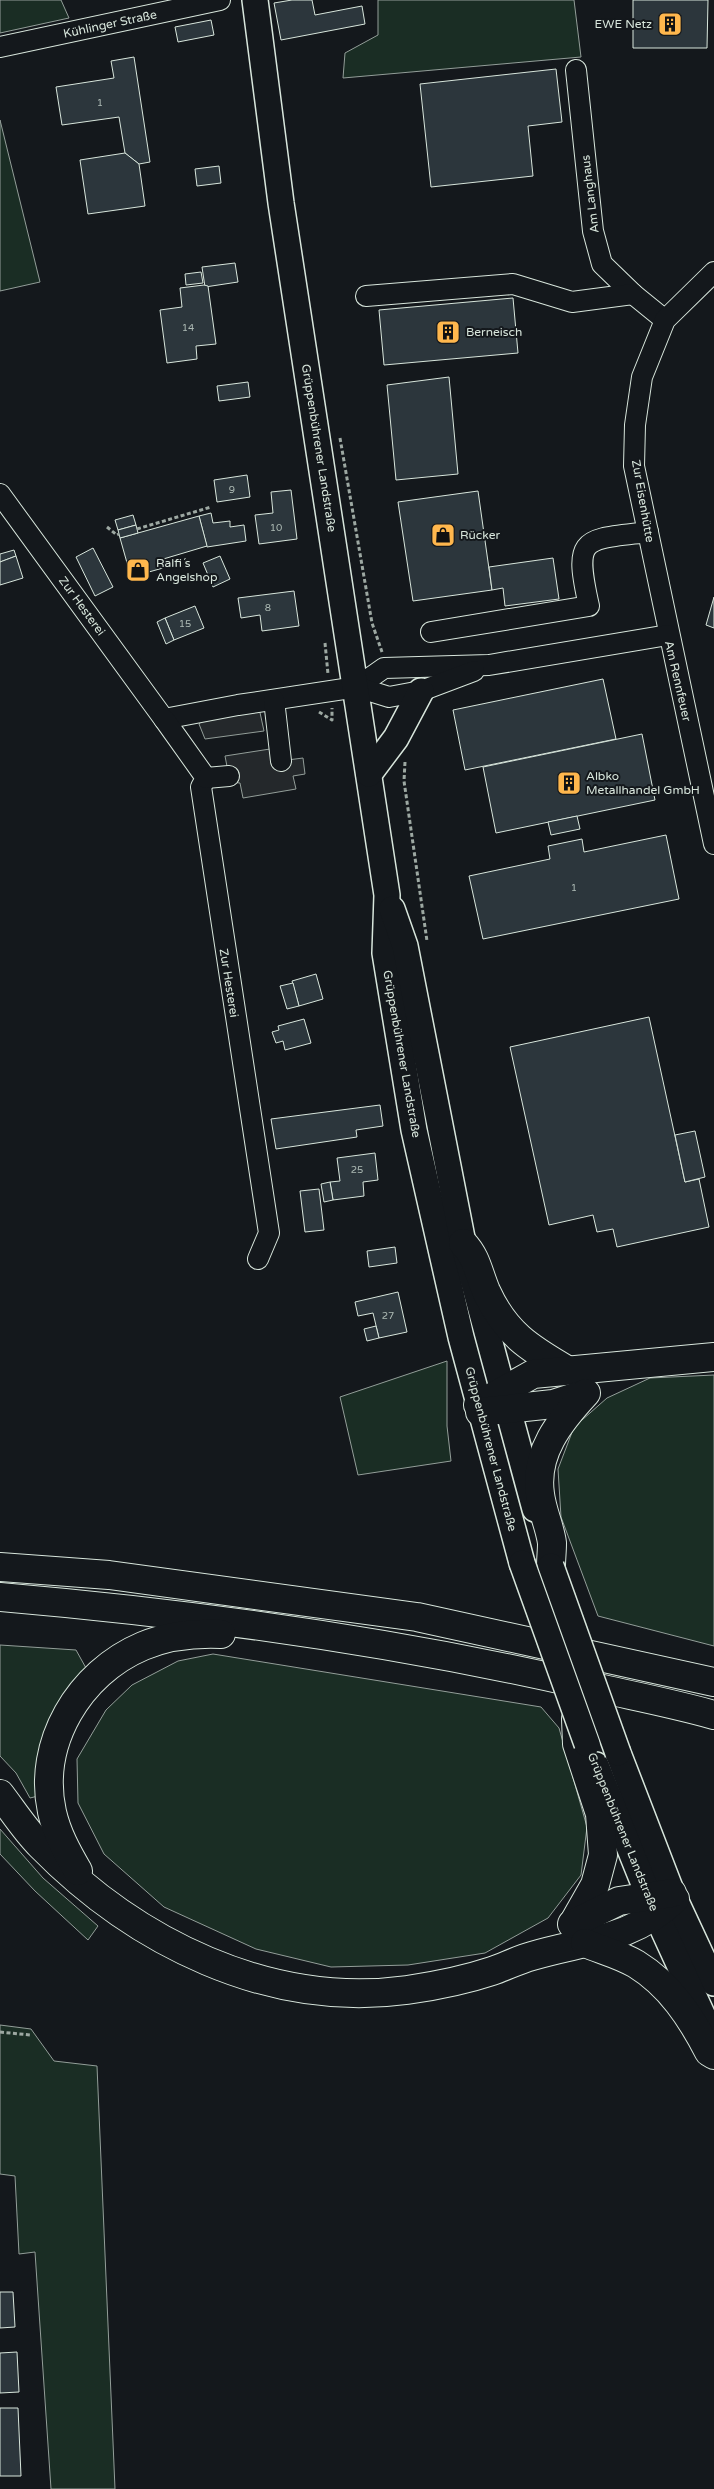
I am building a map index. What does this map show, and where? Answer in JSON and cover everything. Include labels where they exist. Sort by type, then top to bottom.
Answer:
[{"type":"highway","points":[[463,1243],[473,1254],[480,1277],[502,1322],[532,1350],[567,1370]]},
{"type":"highway","points":[[504,1401],[533,1374],[636,1366],[714,1357]]},
{"type":"highway","points":[[479,1408],[504,1401],[553,1404],[586,1393],[636,1366]]},
{"type":"highway","points":[[551,1566],[552,1543],[540,1493],[540,1472],[551,1436],[560,1422],[586,1393]]},
{"type":"highway","points":[[0,1567],[109,1575],[417,1618],[714,1682]]},
{"type":"highway","points":[[0,1597],[117,1607],[422,1650],[714,1715]]},
{"type":"highway","points":[[87,1888],[60,1836],[52,1811],[51,1760],[58,1730],[71,1706],[87,1687],[112,1663],[143,1646],[202,1633],[230,1634],[333,1649],[357,1641]]},
{"type":"highway","points":[[576,1716],[597,1802],[603,1855],[580,1933]]},
{"type":"highway","points":[[0,1794],[39,1845],[87,1888],[125,1918],[178,1948],[224,1969],[267,1982],[311,1990],[376,1993],[406,1990],[482,1974],[531,1956],[580,1933],[618,1901],[663,1901]]},
{"type":"highway","points":[[580,1933],[634,1963],[653,1976],[682,2006],[710,2052],[714,2055]]},
{"type":"main road","name":"Grüppenbührener Landstraße","points":[[255,0],[281,203],[357,688],[387,895],[385,953],[414,1130],[479,1408],[522,1563],[576,1716]]},
{"type":"main road","points":[[369,774],[396,738],[421,691]]},
{"type":"main road","name":"Grüppenbührener Landstraße","points":[[387,895],[405,946],[463,1243],[504,1401],[551,1566],[618,1754],[663,1901]]},
{"type":"main road","name":"Grüppenbührener Landstraße","points":[[582,1744],[702,1977],[714,2040]]},
{"type":"street","name":"Kühlinger Straße","points":[[0,47],[220,0]]},
{"type":"street","name":"Am Langhaus","points":[[576,70],[593,231],[602,264],[664,320]]},
{"type":"street","name":"Zur Eisenhütte","points":[[668,635],[634,466],[635,425],[642,377],[664,320],[714,272]]},
{"type":"street","points":[[366,296],[513,284],[572,302],[633,294]]},
{"type":"street","name":"Zur Hesterei","points":[[0,494],[206,778],[201,787],[269,1233],[258,1258]]},
{"type":"street","points":[[431,632],[588,606],[581,571],[584,550],[595,539],[648,532]]},
{"type":"street","name":"Am Rennfeuer","points":[[357,688],[384,668],[489,665],[668,635],[714,844]]},
{"type":"street","name":"Am Rennfeuer","points":[[357,688],[389,697],[421,691],[489,665]]},
{"type":"street","points":[[164,719],[357,688]]},
{"type":"street","points":[[274,700],[281,761]]},
{"type":"street","points":[[206,778],[229,776]]},
{"type":"path","points":[[137,529],[211,506]]},
{"type":"path","points":[[107,527],[116,535],[119,534]]},
{"type":"path","points":[[372,623],[381,648]]},
{"type":"path","points":[[405,759],[404,781],[428,947]]},
{"type":"path","points":[[0,2032],[30,2035]]},
{"type":"green space","points":[[0,0],[61,0],[69,18],[0,33]]},
{"type":"green space","points":[[378,0],[574,0],[581,57],[343,78],[345,53],[378,35]]},
{"type":"green space","points":[[0,120],[40,282],[0,291]]},
{"type":"green space","points":[[447,1361],[447,1426],[451,1461],[358,1475],[340,1397]]},
{"type":"green space","points":[[714,1375],[714,1646],[598,1616],[561,1517],[558,1469],[574,1427],[607,1398],[650,1378]]},
{"type":"green space","points":[[0,1645],[76,1650],[91,1677],[42,1795],[30,1798],[16,1773],[0,1756]]},
{"type":"green space","points":[[213,1654],[541,1707],[559,1728],[587,1827],[581,1875],[548,1918],[485,1953],[408,1965],[331,1967],[256,1949],[164,1907],[104,1854],[78,1803],[77,1759],[106,1710],[132,1685],[178,1661]]},
{"type":"green space","points":[[0,1829],[43,1878],[98,1926],[88,1940],[35,1891],[0,1854]]},
{"type":"green space","points":[[0,2025],[31,2029],[54,2061],[97,2066],[115,2489],[51,2489],[35,2252],[19,2254],[15,2176],[0,2174]]},
{"type":"shaded area","points":[[259,708],[264,731],[205,739],[199,724],[207,717]]},
{"type":"shaded area","points":[[270,749],[272,762],[303,758],[305,774],[293,776],[296,789],[243,798],[240,783],[230,782],[225,756]]},
{"type":"building","points":[[292,0],[312,0],[315,15],[362,6],[365,24],[281,40],[274,3]]},
{"type":"building","name":"EWE Netz","points":[[633,0],[708,0],[707,48],[633,48]]},
{"type":"building","points":[[211,20],[214,35],[178,42],[175,27]]},
{"type":"building","points":[[134,57],[150,162],[139,164],[125,153],[119,117],[62,125],[56,87],[114,78],[111,61]]},
{"type":"building","points":[[556,69],[562,122],[528,126],[533,176],[431,187],[420,84]]},
{"type":"building","points":[[125,153],[139,164],[145,206],[88,214],[80,160]]},
{"type":"building","points":[[219,166],[221,183],[197,186],[195,169]]},
{"type":"building","points":[[235,263],[238,282],[205,287],[202,267]]},
{"type":"building","points":[[201,272],[203,283],[186,285],[185,274]]},
{"type":"building","points":[[208,286],[216,344],[196,346],[197,359],[167,363],[160,310],[182,307],[180,288]]},
{"type":"building","name":"Berneisch","points":[[513,298],[518,353],[384,365],[379,310]]},
{"type":"building","points":[[449,377],[458,474],[396,480],[387,385]]},
{"type":"building","points":[[248,382],[250,397],[219,401],[217,386]]},
{"type":"building","points":[[247,475],[250,497],[217,502],[214,480]]},
{"type":"building","points":[[291,490],[297,539],[259,544],[255,515],[273,513],[271,492]]},
{"type":"building","name":"Rücker","points":[[478,491],[492,590],[413,601],[398,502]]},
{"type":"building","points":[[211,513],[213,523],[230,521],[230,527],[244,525],[246,541],[207,547],[199,516]]},
{"type":"building","points":[[133,515],[136,525],[118,530],[115,520]]},
{"type":"building","points":[[199,516],[207,546],[160,560],[163,568],[131,577],[120,538]]},
{"type":"building","points":[[136,525],[138,533],[120,538],[118,530]]},
{"type":"building","points":[[93,548],[113,587],[95,596],[76,557]]},
{"type":"building","points":[[14,550],[16,556],[0,562],[0,554]]},
{"type":"building","points":[[16,556],[23,578],[0,585],[0,562]]},
{"type":"building","points":[[220,556],[230,579],[213,587],[203,563]]},
{"type":"building","points":[[553,558],[559,599],[505,606],[503,588],[492,590],[489,567]]},
{"type":"building","points":[[294,591],[299,626],[262,631],[260,615],[241,618],[238,598]]},
{"type":"building","points":[[714,597],[714,628],[706,625]]},
{"type":"building","points":[[195,606],[204,628],[174,640],[165,618]]},
{"type":"building","points":[[165,618],[174,640],[166,644],[157,622]]},
{"type":"building","points":[[603,679],[616,739],[465,770],[453,710]]},
{"type":"building","name":"Albko Metallhandel GmbH","points":[[642,734],[655,800],[496,833],[483,767]]},
{"type":"building","points":[[577,816],[580,829],[551,835],[548,822]]},
{"type":"building","points":[[666,835],[679,899],[483,939],[469,876],[550,859],[548,846],[582,839],[584,852]]},
{"type":"building","points":[[316,974],[323,999],[299,1006],[292,981]]},
{"type":"building","points":[[293,983],[299,1006],[287,1009],[280,986]]},
{"type":"building","points":[[649,1017],[685,1182],[699,1179],[709,1227],[617,1247],[613,1229],[597,1232],[593,1215],[549,1225],[510,1047]]},
{"type":"building","points":[[304,1019],[311,1043],[285,1050],[283,1041],[276,1043],[272,1032],[279,1030],[278,1026]]},
{"type":"building","points":[[380,1105],[383,1126],[356,1130],[357,1137],[276,1149],[271,1119]]},
{"type":"building","points":[[695,1131],[705,1177],[685,1182],[675,1135]]},
{"type":"building","points":[[375,1153],[378,1180],[363,1182],[364,1196],[333,1200],[330,1182],[340,1181],[337,1158]]},
{"type":"building","points":[[330,1182],[333,1200],[324,1202],[321,1184]]},
{"type":"building","points":[[319,1189],[324,1230],[305,1232],[300,1191]]},
{"type":"building","points":[[395,1247],[397,1263],[369,1267],[367,1251]]},
{"type":"building","points":[[398,1292],[407,1332],[379,1338],[373,1313],[358,1316],[355,1302]]},
{"type":"building","points":[[376,1326],[379,1338],[367,1341],[364,1329]]},
{"type":"building","points":[[0,2292],[13,2292],[15,2327],[0,2328]]},
{"type":"building","points":[[17,2352],[19,2392],[0,2393],[0,2353]]},
{"type":"building","points":[[0,2408],[18,2408],[21,2476],[0,2476]]},
{"type":"place","name":"EWE Netz","points":[[670,24]]},
{"type":"place","name":"Berneisch","points":[[448,332]]},
{"type":"place","name":"Rücker","points":[[443,535]]},
{"type":"place","name":"Ralfi´s Angelshop","points":[[138,570]]},
{"type":"place","name":"Albko Metallhandel GmbH","points":[[569,783]]}]
